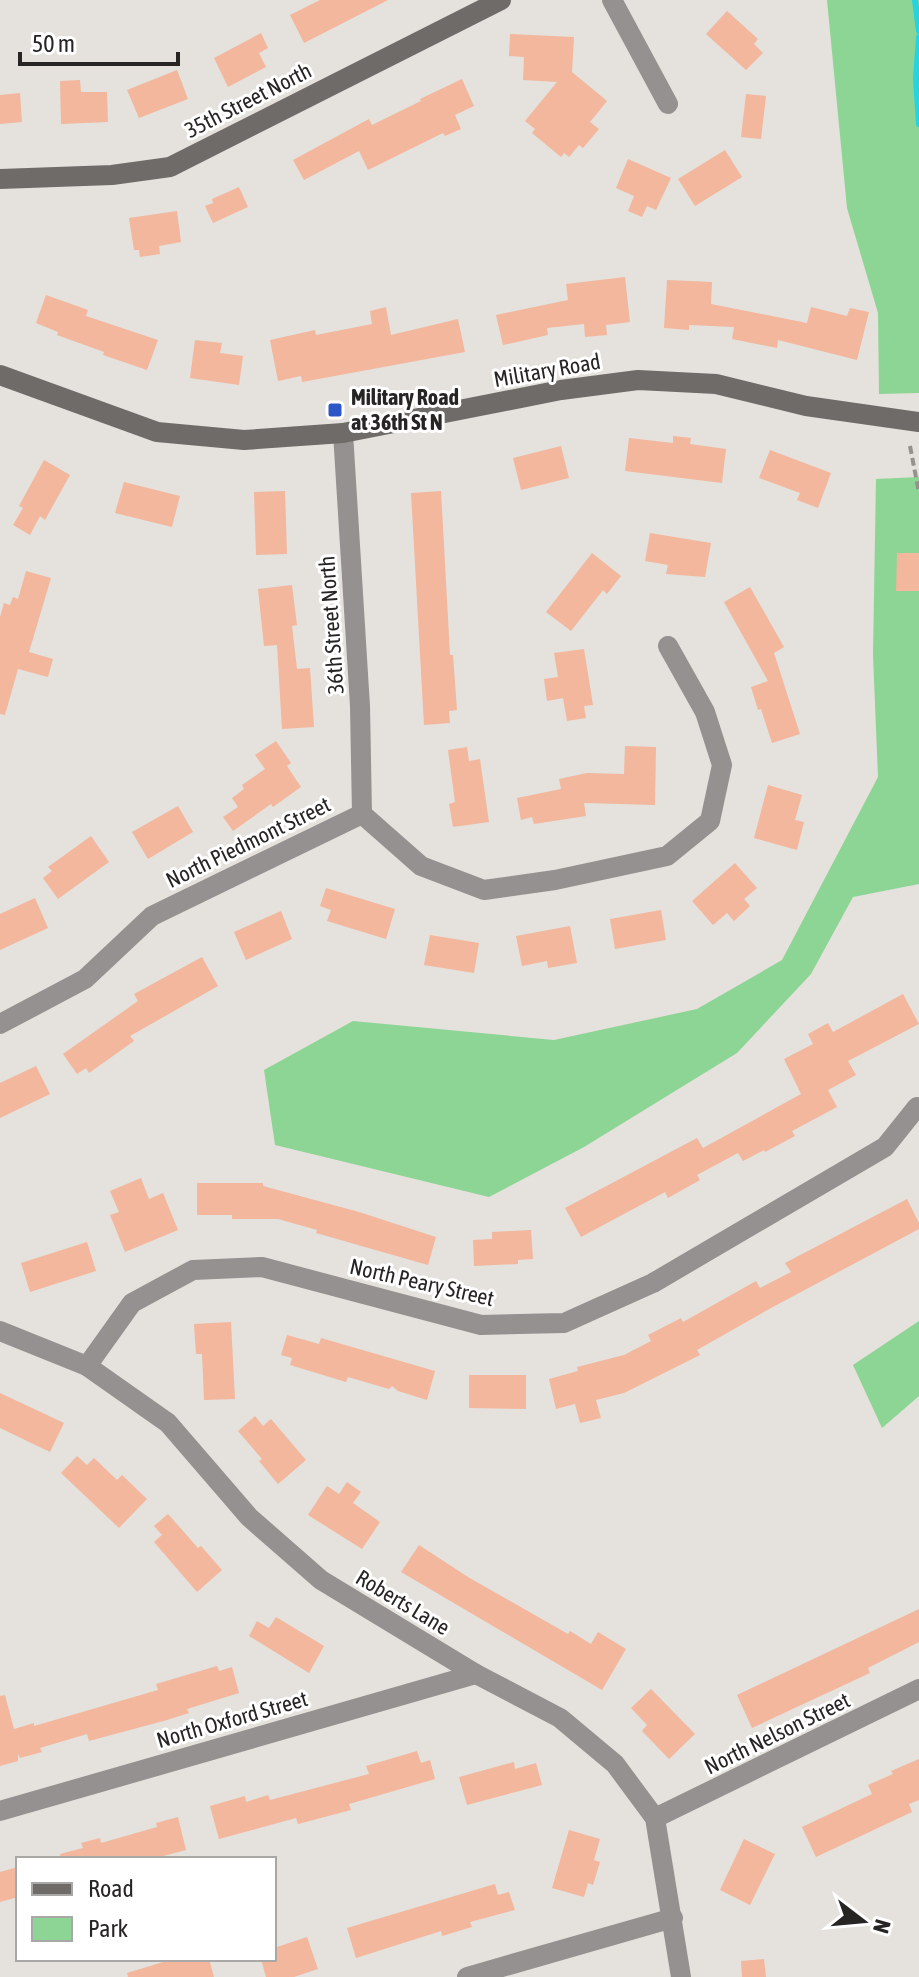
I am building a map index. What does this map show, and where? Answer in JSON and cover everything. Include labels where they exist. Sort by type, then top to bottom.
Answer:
[{"type":"main road","name":"35th Street North","points":[[0,179],[112,175],[170,167],[501,0]]},
{"type":"main road","name":"Military Road","points":[[0,375],[157,432],[244,440],[343,433],[561,390],[638,380],[716,384],[806,406],[919,422]]},
{"type":"street","points":[[612,0],[668,104]]},
{"type":"street","name":"36th Street North","points":[[343,433],[360,706],[362,814]]},
{"type":"street","name":"North Piedmont Street","points":[[0,1024],[85,979],[152,916],[362,814],[421,866],[484,890],[555,880],[667,856],[710,821],[722,765],[705,712],[668,646]]},
{"type":"street","name":"North Peary Street","points":[[87,1366],[132,1303],[193,1270],[262,1267],[481,1325],[564,1323],[653,1283],[885,1147],[917,1107]]},
{"type":"street","name":"Roberts Lane","points":[[0,1331],[87,1366],[168,1423],[249,1517],[321,1580],[476,1674],[560,1718],[615,1764],[655,1818],[681,1977]]},
{"type":"street","name":"North Oxford Street","points":[[0,1811],[476,1674]]},
{"type":"street","name":"North Nelson Street","points":[[655,1818],[919,1689]]},
{"type":"street","points":[[467,1977],[673,1918]]},
{"type":"path","points":[[910,446],[919,493]]},
{"type":"green space","points":[[827,0],[919,0],[919,393],[879,394],[878,313],[847,208]]},
{"type":"green space","points":[[919,477],[919,884],[853,897],[811,974],[737,1053],[584,1147],[489,1197],[275,1145],[264,1070],[353,1021],[554,1040],[697,1009],[782,960],[878,777],[873,655],[876,479]]},
{"type":"green space","points":[[919,1321],[919,1396],[882,1428],[853,1365]]},
{"type":"building","points":[[320,0],[388,0],[304,43],[290,15]]},
{"type":"building","points":[[727,11],[758,39],[754,44],[763,53],[746,70],[706,34]]},
{"type":"building","points":[[261,33],[268,48],[259,53],[266,67],[228,87],[214,58]]},
{"type":"building","points":[[510,34],[574,37],[572,72],[607,101],[590,122],[599,129],[583,148],[579,145],[569,157],[564,153],[561,157],[532,133],[535,129],[525,121],[557,82],[523,80],[524,57],[509,56]]},
{"type":"building","points":[[177,70],[188,99],[139,118],[127,90]]},
{"type":"building","points":[[462,79],[474,106],[455,115],[461,129],[445,136],[443,133],[368,170],[359,151],[304,180],[293,160],[369,119],[372,125]]},
{"type":"building","points":[[80,80],[81,92],[107,92],[108,122],[61,124],[60,81]]},
{"type":"building","points":[[20,93],[22,122],[0,124],[0,95]]},
{"type":"building","points":[[746,94],[766,96],[761,139],[741,137]]},
{"type":"building","points":[[725,150],[742,177],[695,206],[678,179]]},
{"type":"building","points":[[628,159],[671,178],[656,210],[647,206],[642,217],[628,211],[634,196],[616,188]]},
{"type":"building","points":[[239,187],[248,207],[213,223],[205,206],[213,203],[212,199]]},
{"type":"building","points":[[177,211],[181,242],[159,246],[160,254],[140,257],[139,250],[134,250],[129,218]]},
{"type":"building","points":[[625,277],[630,322],[606,325],[607,335],[585,337],[584,324],[547,328],[548,335],[503,345],[496,315],[568,300],[566,284]]},
{"type":"building","points":[[667,280],[712,282],[711,304],[807,323],[811,307],[847,316],[850,308],[869,312],[857,360],[778,340],[777,348],[732,339],[734,327],[689,325],[689,330],[664,328]]},
{"type":"building","points":[[46,295],[88,310],[86,316],[158,340],[147,370],[103,355],[104,352],[57,335],[58,332],[36,323]]},
{"type":"building","points":[[386,307],[391,335],[458,319],[465,352],[302,382],[301,376],[278,381],[270,340],[315,330],[316,335],[372,324],[370,311]]},
{"type":"building","points":[[195,340],[222,343],[220,353],[243,356],[239,385],[190,378]]},
{"type":"building","points":[[673,436],[691,438],[690,444],[726,449],[722,483],[625,471],[629,438],[673,443]]},
{"type":"building","points":[[561,446],[569,478],[521,490],[513,458]]},
{"type":"building","points":[[770,450],[831,473],[818,508],[797,500],[800,493],[759,478]]},
{"type":"building","points":[[44,460],[70,475],[45,520],[40,516],[30,535],[13,525],[23,508],[19,506]]},
{"type":"building","points":[[124,482],[180,496],[172,527],[115,513]]},
{"type":"building","points":[[285,491],[287,554],[256,555],[254,492]]},
{"type":"building","points":[[441,491],[450,655],[453,655],[457,710],[449,711],[450,723],[424,725],[411,493]]},
{"type":"building","points":[[650,533],[711,543],[705,577],[666,574],[668,565],[645,561]]},
{"type":"building","points":[[592,553],[621,576],[607,594],[603,590],[571,631],[546,612]]},
{"type":"building","points":[[897,553],[919,553],[919,591],[896,591]]},
{"type":"building","points":[[26,571],[51,578],[29,652],[53,659],[48,677],[18,669],[5,715],[0,714],[0,617],[4,603],[10,605],[13,597],[18,599]]},
{"type":"building","points":[[292,585],[297,625],[292,626],[297,669],[310,668],[314,727],[282,729],[277,645],[264,646],[258,589]]},
{"type":"building","points":[[750,587],[784,647],[774,653],[800,734],[772,743],[751,687],[768,681],[724,602]]},
{"type":"building","points":[[584,649],[593,705],[584,706],[586,718],[567,721],[563,698],[547,701],[544,679],[558,677],[554,653]]},
{"type":"building","points":[[276,741],[291,763],[287,766],[301,787],[233,831],[223,817],[238,807],[232,798],[244,789],[242,785],[265,769],[255,755]]},
{"type":"building","points":[[625,746],[656,747],[655,805],[584,803],[586,816],[534,824],[532,817],[521,820],[517,798],[561,789],[559,779],[587,773],[624,774]]},
{"type":"building","points":[[467,747],[469,761],[480,759],[489,822],[453,827],[449,804],[455,802],[448,750]]},
{"type":"building","points":[[768,785],[802,795],[795,820],[804,822],[797,850],[754,838]]},
{"type":"building","points":[[178,806],[193,832],[148,859],[132,832]]},
{"type":"building","points":[[91,836],[109,862],[58,899],[43,878],[52,871],[48,867]]},
{"type":"building","points":[[735,863],[757,888],[744,899],[750,906],[734,921],[727,913],[713,925],[692,901]]},
{"type":"building","points":[[326,888],[395,909],[386,939],[327,921],[331,910],[320,906]]},
{"type":"building","points":[[35,898],[48,928],[0,950],[0,914]]},
{"type":"building","points":[[661,910],[666,940],[615,949],[610,919]]},
{"type":"building","points":[[281,911],[292,939],[246,960],[234,932]]},
{"type":"building","points":[[570,926],[577,963],[548,968],[547,961],[522,966],[516,936]]},
{"type":"building","points":[[430,935],[479,943],[474,973],[424,965]]},
{"type":"building","points":[[202,957],[218,986],[130,1036],[134,1041],[89,1073],[86,1068],[77,1074],[63,1054],[138,1001],[134,994]]},
{"type":"building","points":[[903,994],[919,1024],[848,1061],[856,1075],[828,1090],[837,1107],[792,1131],[795,1136],[765,1152],[743,1161],[738,1153],[697,1175],[700,1180],[668,1198],[665,1192],[581,1237],[565,1208],[697,1138],[703,1148],[801,1094],[784,1059],[813,1044],[808,1034],[828,1023],[833,1032]]},
{"type":"building","points":[[36,1066],[50,1094],[0,1118],[0,1083]]},
{"type":"building","points":[[141,1178],[149,1199],[163,1193],[178,1230],[125,1252],[110,1215],[119,1212],[110,1191]]},
{"type":"building","points":[[197,1183],[263,1183],[263,1186],[436,1237],[428,1265],[278,1219],[197,1215]]},
{"type":"building","points":[[907,1199],[919,1229],[697,1350],[700,1355],[624,1393],[596,1400],[601,1418],[580,1423],[575,1404],[556,1409],[549,1379],[578,1371],[577,1367],[624,1355],[651,1341],[648,1335],[681,1318],[683,1322],[756,1281],[760,1288],[791,1272],[785,1263]]},
{"type":"building","points":[[531,1230],[533,1259],[518,1260],[518,1264],[474,1266],[473,1240],[492,1239],[492,1232]]},
{"type":"building","points":[[87,1242],[96,1271],[30,1292],[21,1263]]},
{"type":"building","points":[[231,1322],[235,1399],[204,1400],[202,1354],[196,1354],[194,1324]]},
{"type":"building","points":[[287,1335],[319,1344],[321,1338],[435,1371],[427,1400],[398,1391],[392,1386],[389,1389],[348,1377],[346,1382],[290,1365],[292,1358],[281,1355]]},
{"type":"building","points":[[469,1375],[526,1375],[526,1409],[469,1408]]},
{"type":"building","points":[[0,1393],[64,1423],[50,1452],[0,1428]]},
{"type":"building","points":[[255,1416],[263,1426],[271,1419],[306,1460],[278,1484],[238,1431]]},
{"type":"building","points":[[77,1456],[87,1465],[94,1458],[117,1480],[122,1475],[147,1499],[119,1528],[61,1473]]},
{"type":"building","points":[[347,1482],[361,1492],[353,1503],[380,1522],[362,1549],[308,1515],[327,1486],[339,1494]]},
{"type":"building","points":[[168,1514],[222,1570],[197,1592],[154,1542],[162,1535],[154,1526]]},
{"type":"building","points":[[419,1545],[568,1634],[570,1631],[591,1644],[598,1632],[626,1649],[602,1690],[401,1572]]},
{"type":"building","points":[[919,1609],[919,1642],[868,1668],[870,1673],[752,1728],[737,1695]]},
{"type":"building","points":[[276,1617],[324,1646],[309,1673],[249,1636],[257,1621],[269,1628]]},
{"type":"building","points":[[217,1666],[219,1671],[232,1667],[239,1693],[187,1709],[189,1713],[167,1720],[89,1741],[87,1734],[40,1748],[42,1752],[20,1758],[18,1754],[18,1761],[0,1766],[0,1696],[5,1695],[14,1729],[158,1690],[156,1684]]},
{"type":"building","points":[[651,1689],[695,1734],[669,1759],[642,1731],[647,1725],[631,1708]]},
{"type":"building","points":[[417,1751],[421,1763],[430,1760],[435,1779],[349,1804],[351,1810],[298,1824],[296,1818],[219,1839],[210,1806],[245,1796],[246,1802],[268,1795],[270,1800],[369,1774],[366,1766]]},
{"type":"building","points":[[919,1759],[919,1800],[909,1804],[912,1812],[816,1857],[802,1827],[872,1794],[868,1785]]},
{"type":"building","points":[[514,1762],[515,1769],[536,1763],[542,1785],[467,1805],[459,1777]]},
{"type":"building","points":[[178,1817],[186,1850],[160,1857],[61,1857],[60,1854],[83,1848],[81,1843],[100,1838],[101,1843],[157,1827],[156,1823]]},
{"type":"building","points":[[569,1830],[600,1839],[594,1860],[600,1862],[593,1885],[588,1883],[584,1897],[552,1888]]},
{"type":"building","points":[[744,1839],[775,1854],[750,1905],[720,1890]]},
{"type":"building","points":[[16,1868],[16,1898],[0,1902],[0,1872]]},
{"type":"building","points":[[495,1884],[498,1895],[509,1892],[515,1910],[470,1922],[472,1927],[442,1936],[441,1931],[356,1958],[347,1928]]},
{"type":"building","points":[[307,1937],[318,1969],[294,1977],[266,1977],[262,1961],[276,1961],[276,1947]]},
{"type":"building","points":[[764,1959],[766,1977],[742,1977],[741,1961]]},
{"type":"building","points":[[166,1961],[210,1961],[214,1977],[128,1977],[127,1973]]},
{"type":"waterway","points":[[915,0],[919,31]]},
{"type":"waterway","points":[[919,37],[916,79],[919,124]]},
{"type":"place","name":"Military Road at 36th St N","points":[[335,410]]}]
